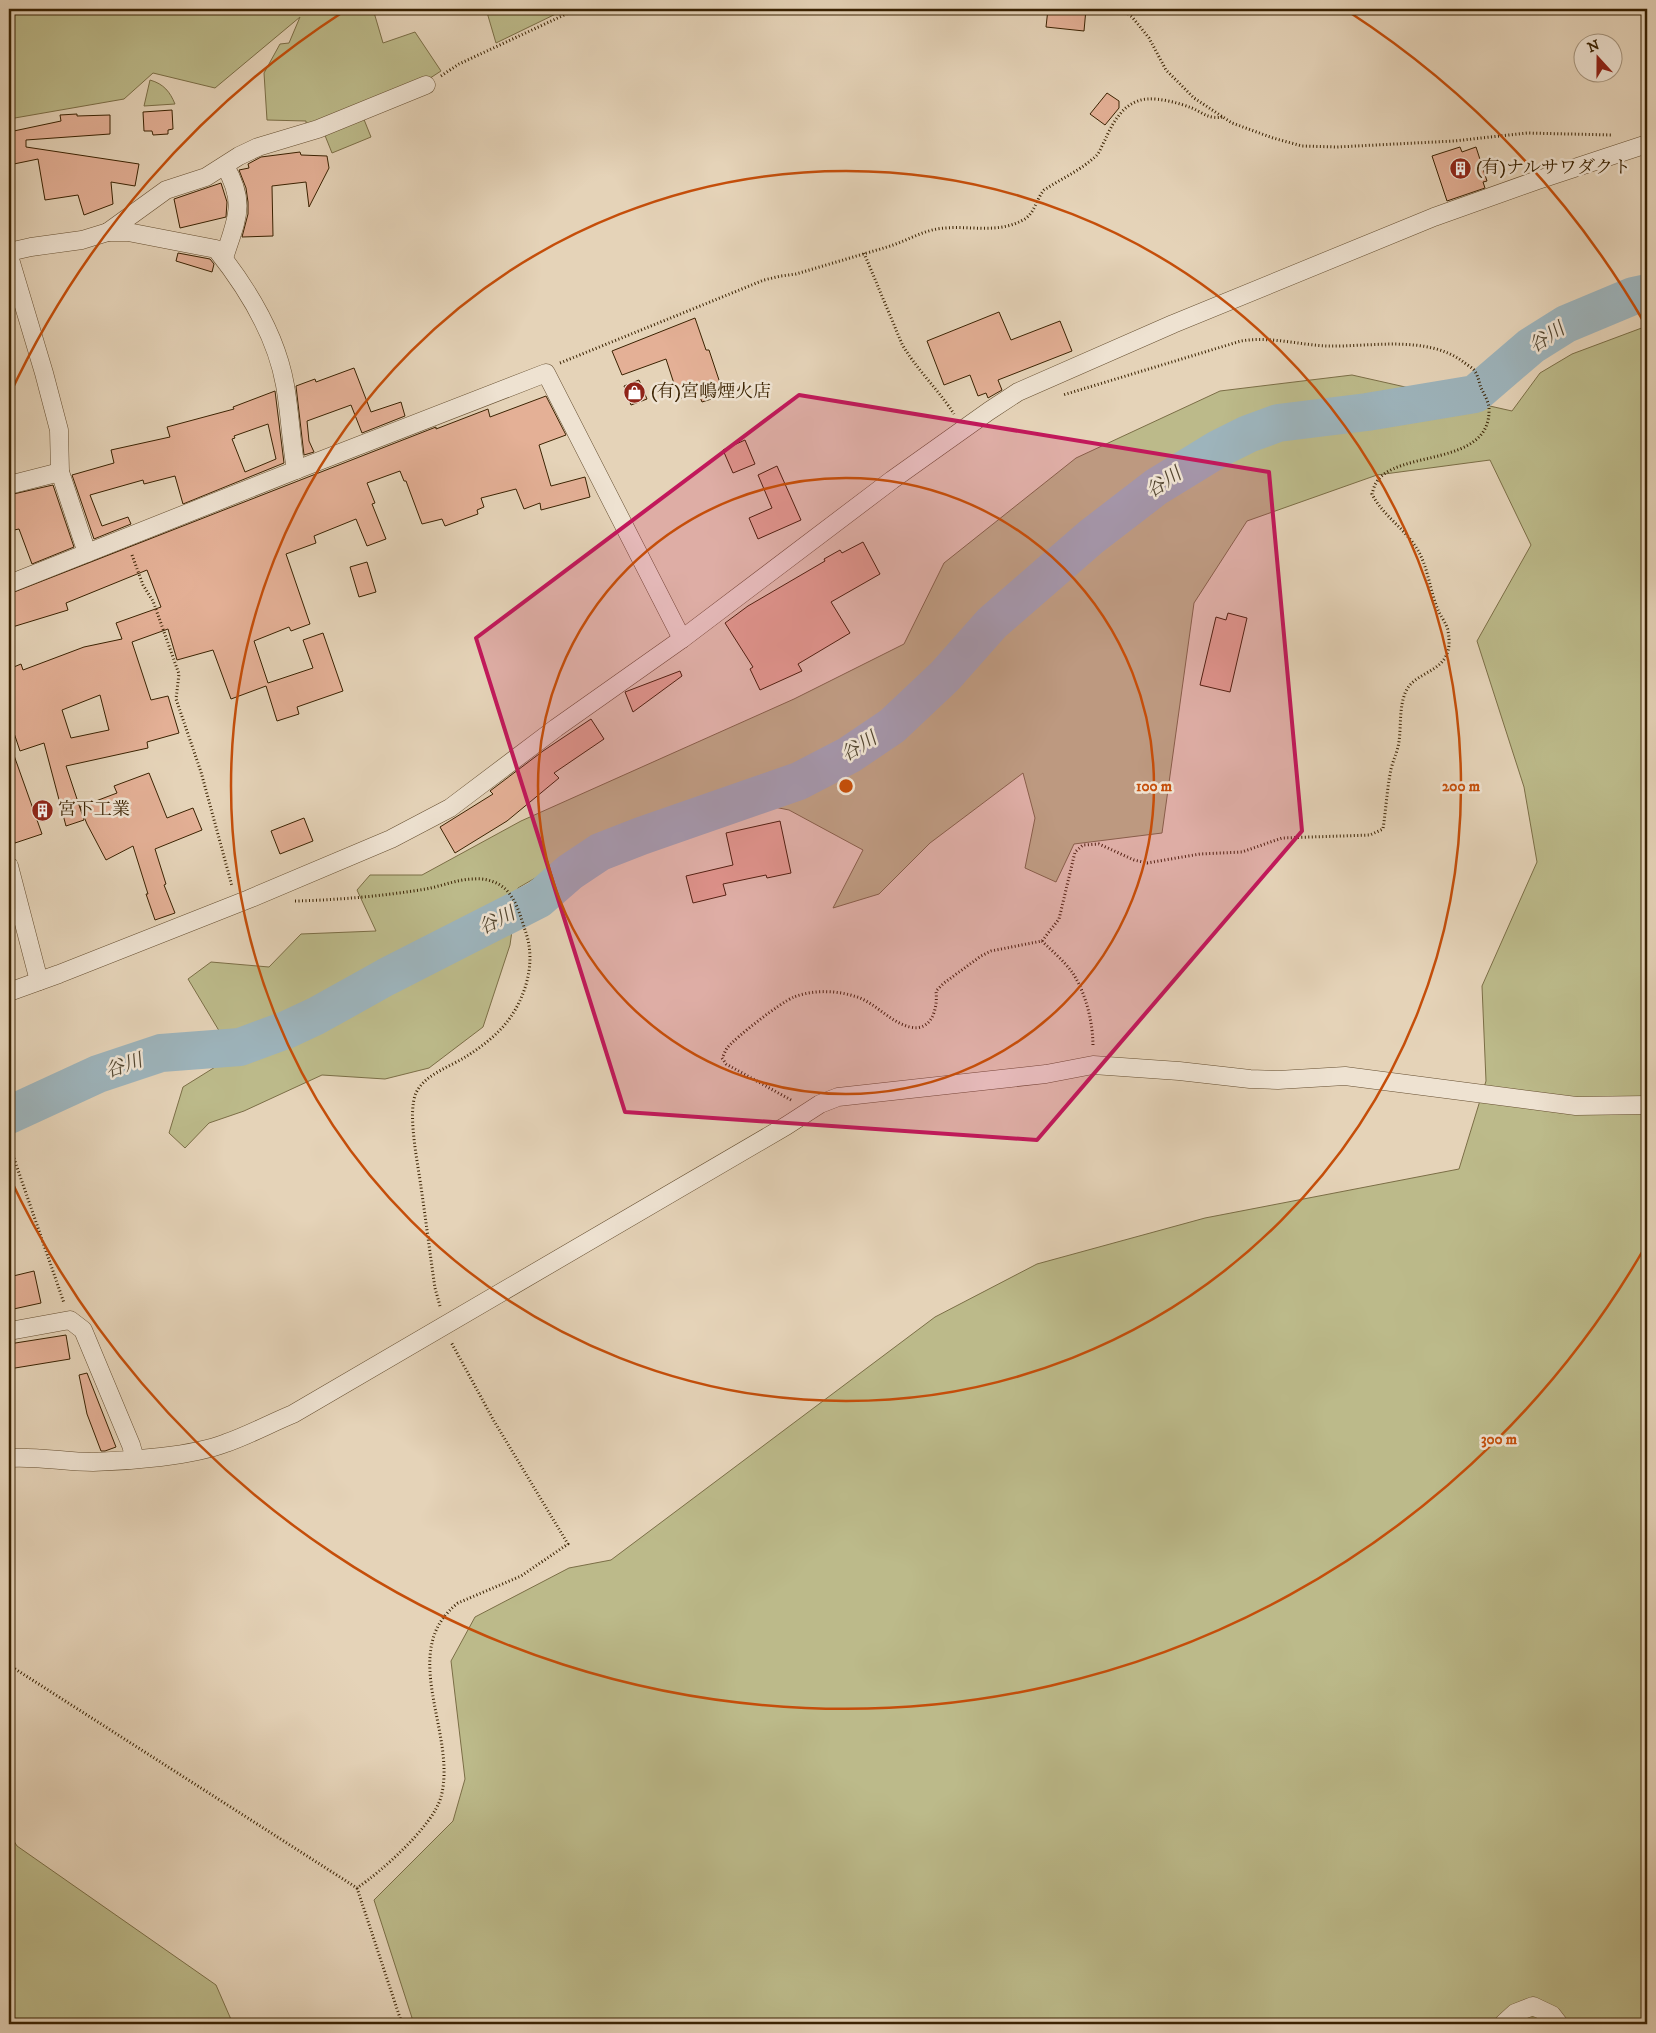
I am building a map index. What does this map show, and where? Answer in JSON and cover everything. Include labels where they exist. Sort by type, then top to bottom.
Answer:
[{"type":"street","points":[[108,232],[166,190],[196,182],[239,156],[258,147],[318,129],[426,86]]},
{"type":"street","points":[[9,992],[236,903],[392,839],[450,808],[556,728],[682,639],[892,480],[1018,392],[1173,324],[1434,217],[1647,144]]},
{"type":"street","points":[[224,258],[239,206],[233,178],[225,166]]},
{"type":"street","points":[[9,252],[82,240],[108,232],[128,232],[216,249],[224,258],[263,318],[277,356],[285,384],[291,445],[296,470]]},
{"type":"street","points":[[9,256],[44,372],[59,430],[60,472],[87,553]]},
{"type":"street","points":[[9,584],[546,373],[682,639]]},
{"type":"street","points":[[9,486],[60,472]]},
{"type":"street","points":[[9,866],[39,981]]},
{"type":"street","points":[[9,1458],[26,1457],[92,1462],[135,1459],[194,1451],[225,1444],[293,1414],[444,1324],[786,1126],[804,1113],[838,1097],[1046,1074],[1093,1065],[1268,1080],[1344,1076],[1576,1106],[1647,1105]]},
{"type":"street","points":[[15,1330],[70,1320],[83,1330],[131,1445],[135,1459]]},
{"type":"street","points":[[1503,2024],[1515,2013],[1533,2006],[1552,2015],[1558,2024]]},
{"type":"path","points":[[426,86],[459,64],[577,9]]},
{"type":"path","points":[[1123,9],[1149,38],[1166,70],[1194,98],[1232,123],[1272,138],[1302,146],[1317,148],[1454,141],[1527,133],[1618,135]]},
{"type":"path","points":[[546,373],[552,366],[764,280],[796,274],[888,247],[936,229],[993,229],[1010,226],[1024,220],[1032,212],[1039,196],[1044,190],[1098,155],[1116,118],[1130,105],[1138,101],[1148,99],[1160,100],[1192,108],[1211,118],[1224,117]]},
{"type":"path","points":[[864,253],[906,351],[964,428]]},
{"type":"path","points":[[804,1113],[790,1098],[726,1064],[722,1058],[727,1048],[754,1024],[792,997],[817,992],[855,996],[909,1027],[919,1028],[927,1024],[934,1015],[938,1003],[936,991],[981,956],[991,951],[1042,941],[1059,919],[1075,852],[1083,845],[1098,844],[1134,860],[1147,863],[1200,854],[1242,852],[1282,838],[1370,835],[1383,829],[1391,771],[1398,747],[1400,713],[1407,690],[1418,678],[1439,665],[1445,658],[1449,642],[1448,629],[1439,612],[1424,563],[1415,544],[1382,512],[1372,494],[1376,482],[1394,469],[1455,452],[1478,438],[1484,430],[1489,408],[1476,374],[1473,369],[1453,355],[1437,349],[1400,344],[1330,346],[1258,338],[1241,340],[1058,396]]},
{"type":"path","points":[[126,538],[143,585],[153,602],[179,674],[176,699],[200,772],[236,903]]},
{"type":"path","points":[[288,902],[347,899],[426,889],[473,879],[486,879],[501,886],[509,893],[529,943],[531,961],[527,982],[518,1004],[506,1023],[490,1039],[467,1056],[422,1083],[413,1103],[415,1146],[435,1288],[444,1324],[494,1420],[568,1544],[521,1576],[458,1603],[450,1609],[438,1626],[431,1646],[429,1664],[443,1752],[444,1776],[441,1796],[436,1811],[423,1827],[377,1874],[357,1888]]},
{"type":"path","points":[[1042,941],[1072,972],[1083,994],[1093,1035],[1093,1065]]},
{"type":"path","points":[[9,1138],[10,1147],[70,1320]]},
{"type":"path","points":[[9,1665],[357,1888],[402,2024]]},
{"type":"highlighted area","points":[[799,395],[1269,472],[1302,831],[1037,1140],[625,1112],[476,638]]},
{"type":"shaded area","points":[[9,9],[373,9],[383,43],[415,32],[441,71],[424,82],[306,128],[306,121],[267,120],[264,73],[280,44],[289,43],[300,17],[215,88],[153,73],[124,99],[9,119]]},
{"type":"shaded area","points":[[486,9],[566,9],[496,43]]},
{"type":"shaded area","points":[[150,80],[166,89],[175,104],[144,106]]},
{"type":"shaded area","points":[[363,117],[371,137],[332,153],[324,133]]},
{"type":"shaded area","points":[[1647,326],[1647,2024],[414,2024],[374,1900],[453,1821],[465,1779],[451,1661],[475,1617],[569,1568],[611,1560],[935,1317],[1037,1264],[1205,1218],[1459,1169],[1486,1081],[1482,986],[1537,862],[1524,787],[1477,641],[1531,545],[1490,460],[1377,475],[1247,521],[1194,603],[1162,833],[1074,844],[1056,882],[1025,868],[1035,818],[1023,773],[930,843],[879,894],[833,908],[863,850],[789,810],[715,795],[625,826],[518,888],[510,945],[483,1027],[429,1068],[385,1079],[322,1075],[244,1111],[209,1123],[185,1148],[169,1133],[183,1087],[220,1064],[221,1034],[188,979],[211,962],[269,967],[301,934],[376,931],[357,890],[370,875],[422,875],[521,821],[794,699],[904,644],[944,563],[1076,458],[1220,391],[1352,375],[1512,411],[1540,373],[1572,354]]},
{"type":"shaded area","points":[[9,1833],[17,1846],[216,1985],[233,2024],[9,2024]]},
{"type":"building","points":[[1048,9],[1086,9],[1084,31],[1046,27]]},
{"type":"building","points":[[1107,93],[1119,101],[1119,108],[1105,125],[1090,114]]},
{"type":"building","points":[[172,110],[173,129],[168,130],[168,134],[153,135],[152,131],[144,131],[143,112]]},
{"type":"building","points":[[77,114],[77,116],[110,115],[110,134],[26,140],[26,147],[139,164],[135,186],[111,182],[113,204],[84,215],[78,195],[45,200],[38,159],[9,165],[9,132],[61,121],[60,115]]},
{"type":"building","name":"(有)ナルサワダクト","points":[[1460,147],[1462,152],[1476,147],[1487,181],[1483,182],[1485,188],[1447,201],[1432,156]]},
{"type":"building","points":[[300,152],[301,155],[327,156],[329,168],[309,207],[306,182],[272,186],[273,236],[242,237],[248,214],[248,202],[246,188],[239,170],[249,168],[248,164],[261,157]]},
{"type":"building","points":[[221,183],[227,202],[226,217],[180,228],[174,199]]},
{"type":"building","points":[[178,253],[210,259],[214,264],[212,272],[176,261]]},
{"type":"building","points":[[999,312],[1011,340],[1060,321],[1072,351],[998,380],[1002,390],[988,398],[986,393],[978,396],[970,375],[944,385],[927,341]]},
{"type":"building","points":[[695,318],[706,350],[709,350],[724,395],[702,402],[698,392],[679,399],[666,359],[622,375],[612,351]]},
{"type":"building","points":[[354,368],[371,412],[401,402],[405,416],[362,433],[351,405],[307,421],[309,441],[314,452],[304,455],[296,386],[315,379],[316,382]]},
{"type":"building","name":"(有)宮嶋煙火店","points":[[639,380],[647,399],[631,405],[624,386]]},
{"type":"building","points":[[275,391],[284,463],[183,504],[175,476],[144,484],[143,480],[90,495],[102,526],[128,517],[131,524],[94,539],[72,475],[114,463],[111,450],[170,437],[167,427],[234,409],[233,407]],"holes":[[[268,424],[276,459],[245,472],[232,439],[235,438],[234,436]]]},
{"type":"building","points":[[546,396],[566,435],[539,445],[551,486],[585,477],[590,497],[541,510],[540,503],[524,509],[516,489],[481,498],[484,507],[477,510],[478,514],[445,526],[442,519],[422,524],[406,481],[404,481],[400,471],[367,483],[375,503],[372,504],[386,539],[367,546],[356,519],[314,536],[316,543],[286,554],[310,624],[291,631],[289,627],[254,641],[268,683],[313,668],[303,640],[323,633],[343,691],[297,707],[299,714],[277,721],[266,686],[231,699],[213,650],[177,660],[168,629],[132,642],[151,700],[168,696],[179,733],[147,742],[148,748],[66,766],[84,820],[66,826],[44,743],[20,751],[9,718],[9,669],[21,664],[23,670],[84,647],[122,639],[116,623],[161,607],[147,570],[66,603],[68,610],[9,628],[9,594],[436,427],[436,429],[488,409],[490,417]],"holes":[[[100,695],[109,730],[71,738],[62,710]]]},
{"type":"building","points":[[745,440],[755,464],[733,473],[723,450]]},
{"type":"building","points":[[777,466],[801,520],[758,539],[749,518],[772,508],[758,475]]},
{"type":"building","points":[[53,485],[74,547],[32,564],[19,529],[9,531],[9,495]]},
{"type":"building","points":[[863,542],[880,574],[831,602],[850,633],[798,664],[802,671],[760,690],[750,669],[753,667],[725,623],[748,606],[825,561],[824,559],[840,550],[842,553]]},
{"type":"building","points":[[367,562],[376,592],[359,597],[350,567]]},
{"type":"building","points":[[1228,613],[1247,618],[1230,692],[1200,685],[1216,617],[1226,620]]},
{"type":"building","points":[[680,671],[682,676],[633,712],[625,692]]},
{"type":"building","points":[[591,719],[604,739],[554,773],[559,778],[507,821],[455,853],[440,827],[493,794],[490,791],[543,751]]},
{"type":"building","points":[[9,747],[11,747],[42,834],[15,843],[9,822]]},
{"type":"building","points":[[149,773],[167,818],[193,808],[202,830],[155,849],[166,884],[164,885],[175,913],[155,920],[133,846],[106,860],[80,807],[117,793],[114,786]]},
{"type":"building","points":[[304,818],[313,841],[280,854],[271,831]]},
{"type":"building","points":[[780,821],[791,873],[767,878],[766,875],[723,884],[726,895],[693,903],[686,876],[733,865],[726,833]]},
{"type":"building","points":[[34,1271],[41,1303],[9,1310],[9,1277]]},
{"type":"building","points":[[66,1335],[70,1359],[9,1369],[9,1344]]},
{"type":"building","points":[[87,1373],[116,1447],[105,1451],[101,1451],[87,1414],[79,1375]]},
{"type":"waterway","name":"谷川","points":[[9,1115],[98,1074],[161,1053],[240,1047],[286,1030],[539,899],[570,872],[600,852],[799,781],[849,755],[892,726],[945,676],[992,623],[1091,537],[1156,487],[1218,449],[1248,434],[1278,423],[1367,412],[1475,394],[1531,346],[1566,324],[1633,296],[1647,293]]},
{"type":"place","name":"(有)ナルサワダクト","points":[[1460,168]]},
{"type":"place","name":"(有)宮嶋煙火店","points":[[635,392]]},
{"type":"place","name":"宮下工業","points":[[42,810]]}]
